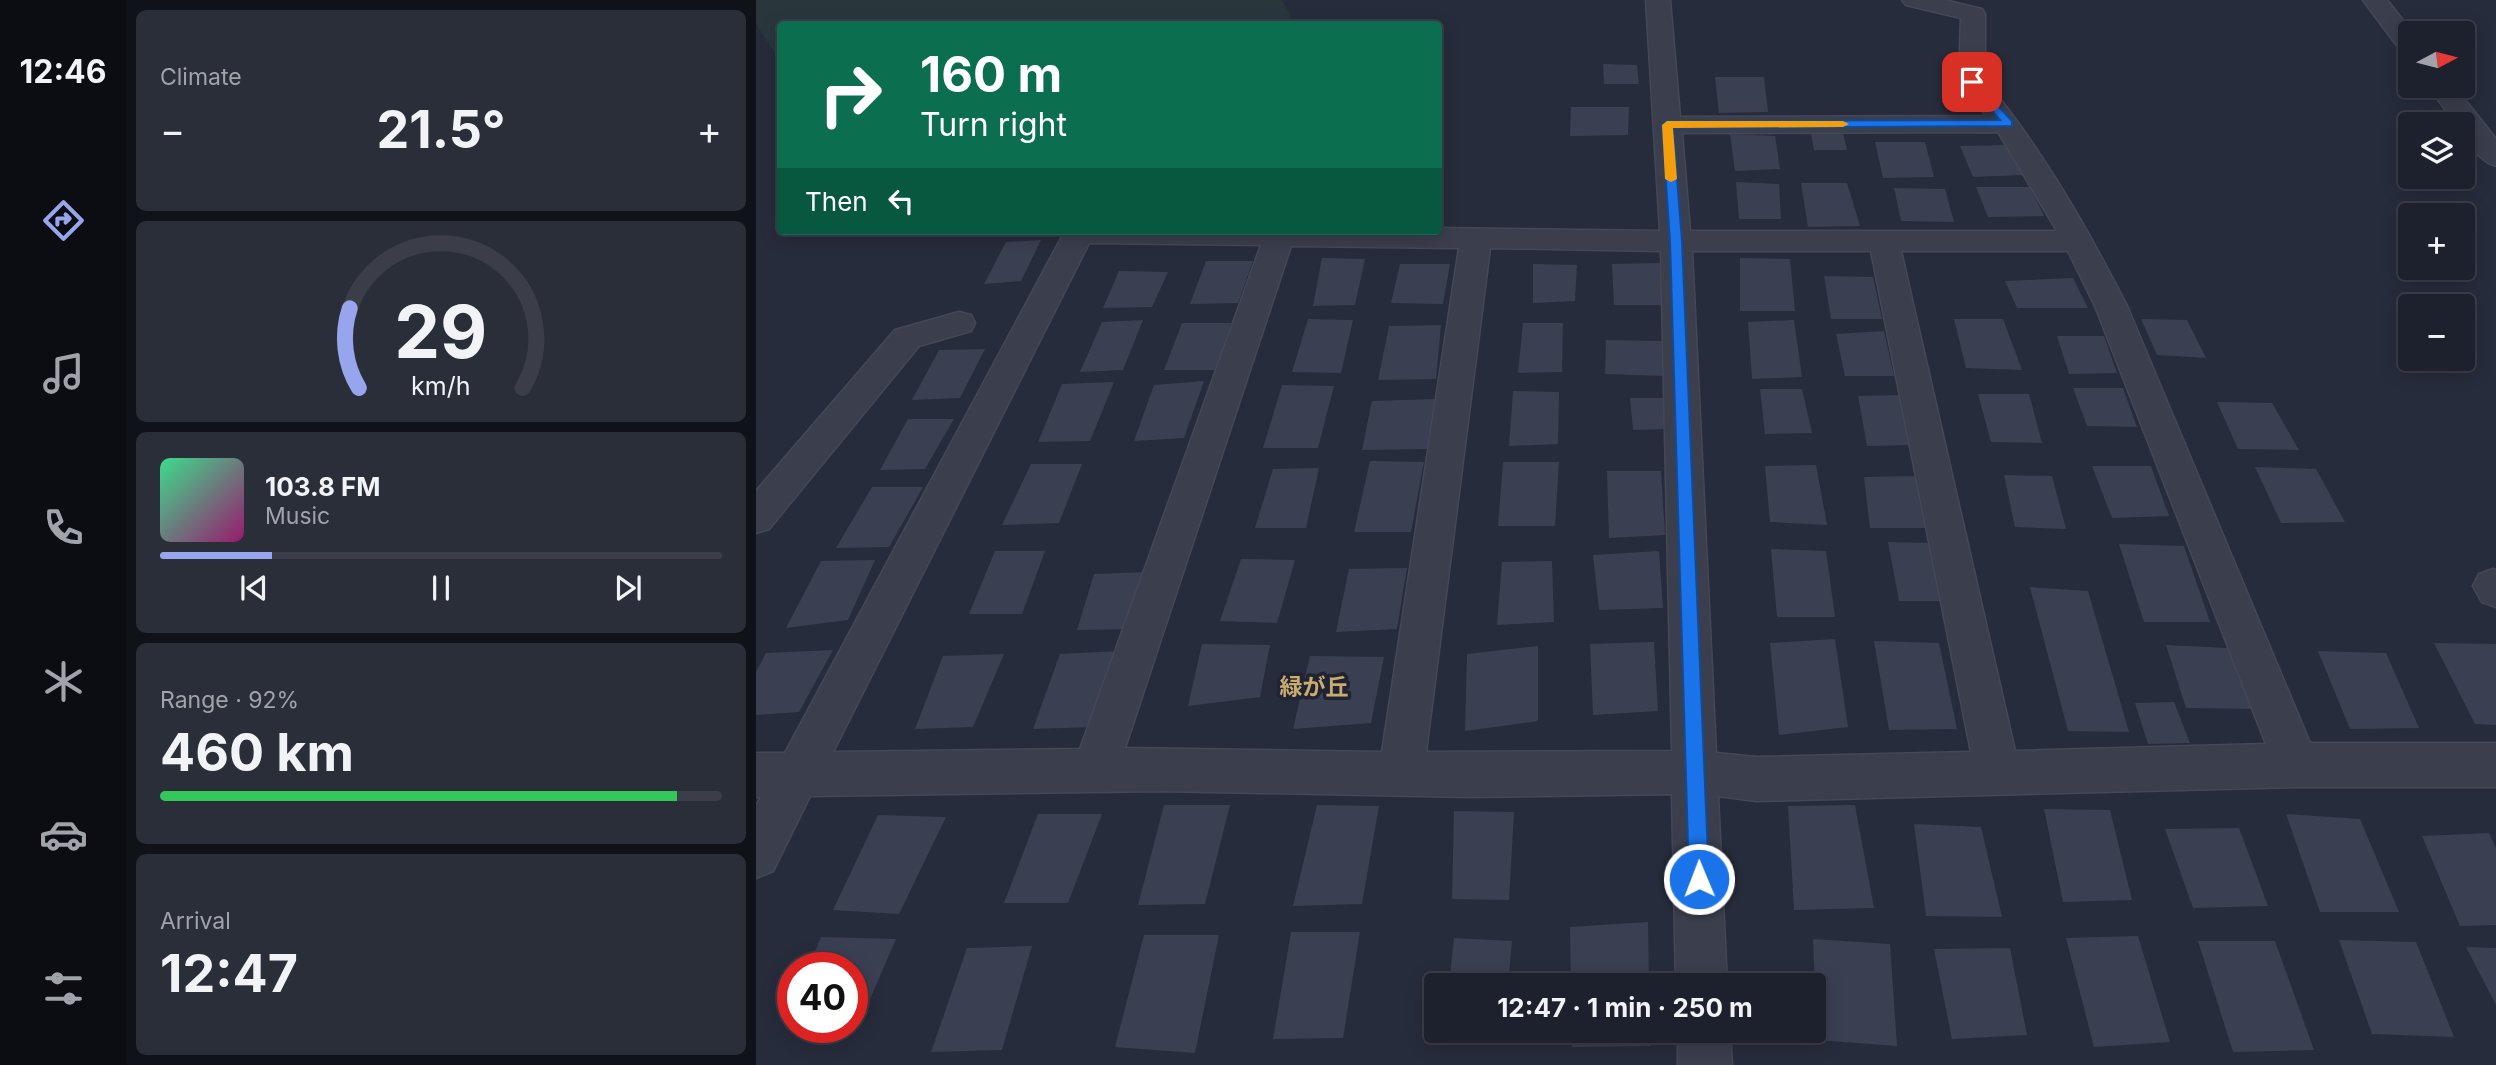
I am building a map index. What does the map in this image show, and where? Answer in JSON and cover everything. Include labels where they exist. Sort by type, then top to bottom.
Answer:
[{"type":"street","points":[[1658,0],[1676,241],[1702,973]]},
{"type":"street","points":[[1914,0],[1973,14],[1972,82],[2008,124],[2080,241],[2112,306],[2297,765]]},
{"type":"street","points":[[2375,0],[2398,30]]},
{"type":"street","points":[[2450,98],[2496,158]]},
{"type":"street","points":[[1667,125],[2008,124]]},
{"type":"street","points":[[756,854],[1078,235]]},
{"type":"street","points":[[1212,235],[1676,241],[2080,241]]},
{"type":"street","points":[[1095,770],[1279,236]]},
{"type":"street","points":[[1401,774],[1476,238]]},
{"type":"street","points":[[1884,241],[1998,773]]},
{"type":"street","points":[[756,518],[907,338],[959,323]]},
{"type":"street","points":[[756,775],[801,772],[832,775],[1095,770],[1401,774],[1696,772],[1756,779],[2297,765],[2496,765]]},
{"type":"street","points":[[1704,1043],[1704,1065]]},
{"type":"shaded area","points":[[756,0],[1282,0],[1293,21],[777,21],[777,56],[756,24]]},
{"type":"building","points":[[1603,64],[1637,65],[1639,84],[1604,84]]},
{"type":"building","points":[[1715,77],[1764,77],[1768,112],[1719,113]]},
{"type":"building","points":[[1571,107],[1629,107],[1628,135],[1570,136]]},
{"type":"building","points":[[1811,133],[1843,133],[1847,150],[1814,150]]},
{"type":"building","points":[[1730,134],[1775,136],[1780,169],[1735,171]]},
{"type":"building","points":[[1875,142],[1925,142],[1934,177],[1883,178]]},
{"type":"building","points":[[2007,145],[2023,175],[1973,177],[1960,146]]},
{"type":"building","points":[[1736,182],[1779,184],[1781,219],[1739,219]]},
{"type":"building","points":[[1801,183],[1847,183],[1860,226],[1808,227]]},
{"type":"building","points":[[1976,187],[2030,187],[2044,216],[1988,217]]},
{"type":"building","points":[[1894,188],[1945,189],[1954,222],[1901,221]]},
{"type":"building","points":[[1041,240],[1021,281],[984,284],[1006,242]]},
{"type":"building","points":[[1322,258],[1365,259],[1355,305],[1313,306]]},
{"type":"building","points":[[1740,258],[1790,259],[1795,311],[1740,311]]},
{"type":"building","points":[[1206,261],[1253,261],[1238,303],[1190,304]]},
{"type":"building","points":[[1660,263],[1664,305],[1614,305],[1612,264]]},
{"type":"building","points":[[1400,264],[1450,264],[1443,304],[1391,303]]},
{"type":"building","points":[[1533,264],[1577,265],[1575,301],[1533,303]]},
{"type":"building","points":[[1119,271],[1168,272],[1152,307],[1103,308]]},
{"type":"building","points":[[1824,276],[1873,277],[1882,319],[1831,319]]},
{"type":"building","points":[[2073,278],[2088,308],[2017,308],[2005,281]]},
{"type":"building","points":[[1308,319],[1353,320],[1341,373],[1292,372]]},
{"type":"building","points":[[1954,319],[2003,319],[2022,370],[1966,368]]},
{"type":"building","points":[[2141,319],[2187,320],[2206,358],[2157,355]]},
{"type":"building","points":[[1143,320],[1123,370],[1080,372],[1102,322]]},
{"type":"building","points":[[1794,320],[1802,377],[1752,379],[1748,322]]},
{"type":"building","points":[[1182,323],[1231,323],[1216,370],[1164,370]]},
{"type":"building","points":[[1523,323],[1563,323],[1562,372],[1518,373]]},
{"type":"building","points":[[1441,325],[1436,379],[1378,380],[1389,326]]},
{"type":"building","points":[[1884,331],[1894,376],[1845,376],[1836,334]]},
{"type":"building","points":[[2057,336],[2104,336],[2117,373],[2069,374]]},
{"type":"building","points":[[1606,340],[1663,341],[1663,376],[1605,374]]},
{"type":"building","points":[[985,349],[960,398],[912,400],[939,350]]},
{"type":"building","points":[[1204,381],[1184,438],[1134,441],[1154,385]]},
{"type":"building","points":[[1114,382],[1090,441],[1038,442],[1062,384]]},
{"type":"building","points":[[1282,385],[1334,386],[1318,448],[1263,448]]},
{"type":"building","points":[[2073,388],[2123,388],[2137,427],[2087,426]]},
{"type":"building","points":[[1760,389],[1802,389],[1812,433],[1765,434]]},
{"type":"building","points":[[1513,391],[1559,392],[1558,444],[1509,446]]},
{"type":"building","points":[[1978,394],[2029,394],[2042,443],[1991,442]]},
{"type":"building","points":[[1901,395],[1911,445],[1867,446],[1858,396]]},
{"type":"building","points":[[1630,398],[1664,398],[1666,429],[1633,430]]},
{"type":"building","points":[[1435,399],[1431,449],[1362,450],[1372,401]]},
{"type":"building","points":[[2217,402],[2272,403],[2299,450],[2238,449]]},
{"type":"building","points":[[908,419],[954,419],[925,469],[880,470]]},
{"type":"building","points":[[1370,461],[1424,462],[1411,532],[1354,532]]},
{"type":"building","points":[[1503,462],[1559,462],[1555,526],[1498,526]]},
{"type":"building","points":[[1031,464],[1082,464],[1059,523],[1002,525]]},
{"type":"building","points":[[1816,465],[1827,525],[1770,522],[1765,466]]},
{"type":"building","points":[[2092,466],[2151,466],[2169,516],[2112,518]]},
{"type":"building","points":[[2255,467],[2316,469],[2345,522],[2281,523]]},
{"type":"building","points":[[1319,468],[1306,528],[1255,528],[1273,469]]},
{"type":"building","points":[[1607,471],[1661,471],[1665,535],[1609,538]]},
{"type":"building","points":[[2004,475],[2052,476],[2066,529],[2015,527]]},
{"type":"building","points":[[1918,476],[1930,528],[1870,528],[1864,477]]},
{"type":"building","points":[[872,487],[923,487],[889,547],[836,548]]},
{"type":"building","points":[[1888,542],[1932,543],[1943,601],[1899,601]]},
{"type":"building","points":[[2119,544],[2184,546],[2210,622],[2144,622]]},
{"type":"building","points":[[1771,549],[1826,551],[1835,617],[1777,617]]},
{"type":"building","points":[[995,551],[1045,551],[1022,614],[969,614]]},
{"type":"building","points":[[1659,551],[1663,608],[1599,610],[1593,555]]},
{"type":"building","points":[[1241,559],[1295,560],[1277,623],[1220,621]]},
{"type":"building","points":[[875,560],[848,620],[786,628],[821,561]]},
{"type":"building","points":[[1552,561],[1554,622],[1497,625],[1502,562]]},
{"type":"building","points":[[1407,568],[1397,629],[1336,632],[1349,569]]},
{"type":"building","points":[[1148,572],[1135,629],[1077,630],[1094,574]]},
{"type":"building","points":[[2030,587],[2088,591],[2129,732],[2068,731]]},
{"type":"building","points":[[1835,639],[1848,727],[1779,735],[1770,643]]},
{"type":"building","points":[[1874,641],[1939,643],[1957,729],[1889,730]]},
{"type":"building","points":[[1654,642],[1658,711],[1593,715],[1590,644]]},
{"type":"building","points":[[2434,643],[2496,644],[2496,725],[2475,724]]},
{"type":"building","points":[[1202,644],[1270,645],[1260,697],[1188,706]]},
{"type":"building","points":[[2166,645],[2227,648],[2255,709],[2186,708]]},
{"type":"building","points":[[1538,646],[1538,721],[1465,731],[1467,654]]},
{"type":"building","points":[[833,650],[799,712],[756,715],[756,672],[766,653]]},
{"type":"building","points":[[1121,651],[1094,727],[1033,729],[1060,654]]},
{"type":"building","points":[[2318,651],[2386,653],[2419,728],[2350,729]]},
{"type":"building","points":[[1004,654],[973,727],[915,729],[943,656]]},
{"type":"building","points":[[1310,656],[1384,657],[1371,723],[1293,729]]},
{"type":"building","points":[[2174,702],[2190,743],[2148,744],[2135,703]]},
{"type":"building","points":[[1164,805],[1230,805],[1205,904],[1138,905]]},
{"type":"building","points":[[1317,805],[1379,806],[1362,904],[1293,906]]},
{"type":"building","points":[[1855,805],[1874,908],[1794,910],[1788,806]]},
{"type":"building","points":[[2044,809],[2110,810],[2132,900],[2063,902]]},
{"type":"building","points":[[1454,811],[1514,812],[1509,900],[1452,899]]},
{"type":"building","points":[[1038,814],[1102,814],[1068,903],[1004,903]]},
{"type":"building","points":[[2286,814],[2360,819],[2399,912],[2320,912]]},
{"type":"building","points":[[878,815],[946,817],[899,914],[833,910]]},
{"type":"building","points":[[1914,824],[1981,827],[2002,917],[1926,916]]},
{"type":"building","points":[[2239,828],[2268,906],[2193,908],[2165,829]]},
{"type":"building","points":[[2489,833],[2496,848],[2496,925],[2460,926],[2422,836]]},
{"type":"building","points":[[1648,922],[1649,973],[1571,973],[1570,927]]},
{"type":"building","points":[[1291,932],[1360,932],[1343,1038],[1273,1039]]},
{"type":"building","points":[[1144,935],[1219,935],[1195,1053],[1115,1047]]},
{"type":"building","points":[[2138,936],[2170,1042],[2094,1047],[2066,938]]},
{"type":"building","points":[[821,937],[896,939],[868,1004],[868,952],[815,952]]},
{"type":"building","points":[[1454,938],[1512,941],[1509,973],[1450,973]]},
{"type":"building","points":[[1813,939],[1890,944],[1897,1046],[1826,1041],[1826,973],[1814,973]]},
{"type":"building","points":[[2339,940],[2416,942],[2454,1037],[2372,1034]]},
{"type":"building","points":[[2198,941],[2275,941],[2314,1050],[2233,1052]]},
{"type":"building","points":[[1032,946],[1002,1050],[931,1052],[967,948]]},
{"type":"building","points":[[2466,947],[2496,948],[2496,1005]]},
{"type":"building","points":[[2010,948],[2027,1035],[1952,1039],[1934,949]]},
{"type":"building","points":[[1572,1043],[1651,1043],[1651,1046],[1572,1047]]},
{"type":"slow traffic","points":[[1671,179],[1667,125],[1843,124]]},
{"type":"district","name":"緑が丘","points":[[1314,687]]},
{"type":"route","points":[[1699,879],[1676,241],[1667,125],[2008,124],[1972,82]]}]
